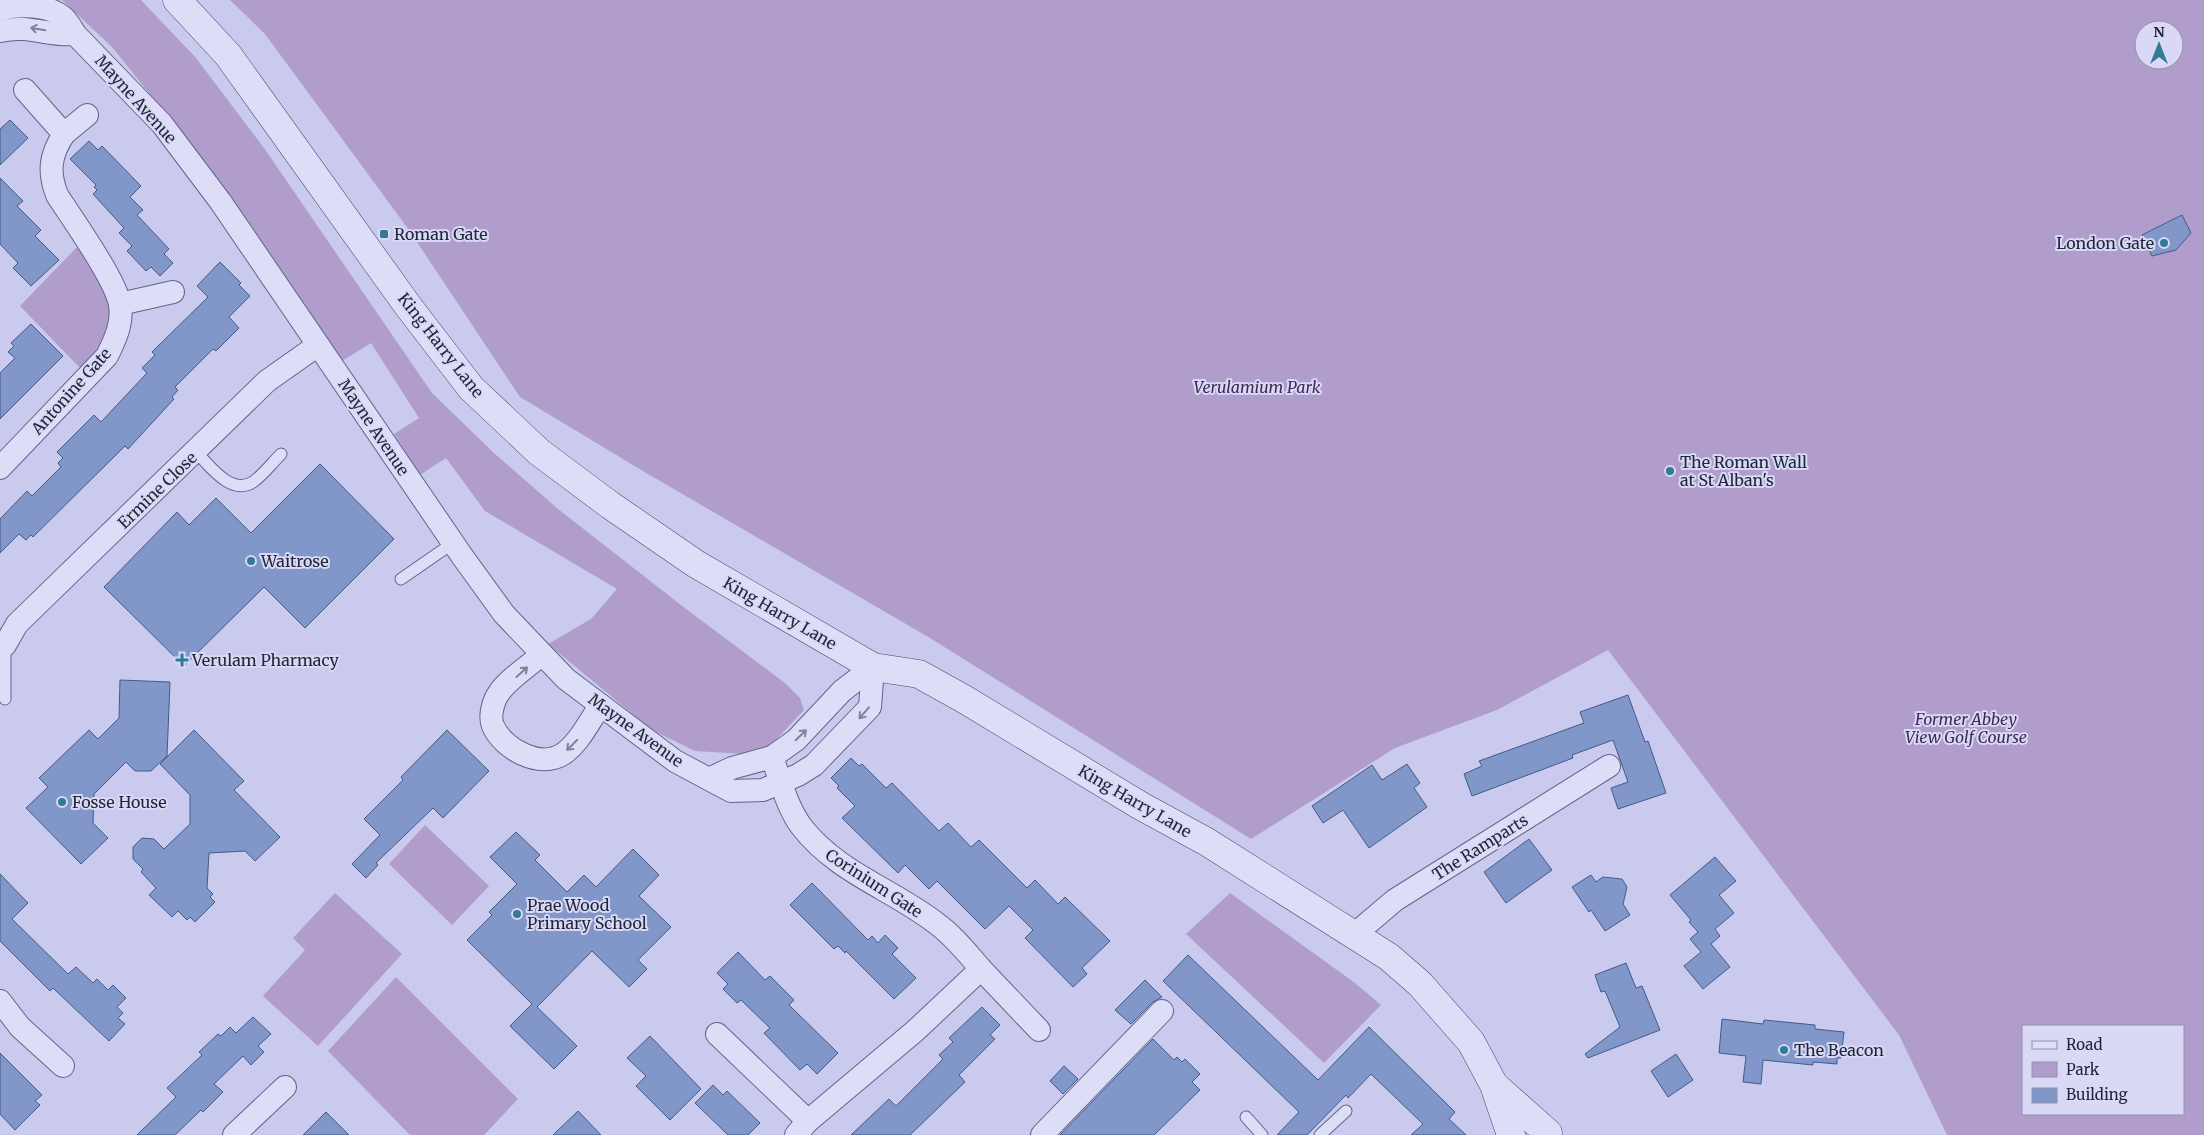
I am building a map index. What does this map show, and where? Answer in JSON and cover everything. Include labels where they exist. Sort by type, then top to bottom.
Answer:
[{"type":"street","name":"King Harry Lane","points":[[177,0],[228,55],[408,306],[471,388],[539,452],[610,505],[696,564],[873,666],[919,674],[1207,842],[1389,957],[1420,984],[1471,1042],[1494,1085],[1510,1135]]},
{"type":"street","name":"Mayne Avenue","points":[[0,9],[30,6],[46,9],[64,17],[75,34],[162,124],[220,202],[453,543],[504,614],[541,655],[600,706],[675,761],[711,778],[731,791],[763,790],[782,783],[814,764],[870,708],[873,666]]},
{"type":"street","points":[[0,31],[29,28],[59,36],[75,34]]},
{"type":"street","points":[[25,90],[64,134]]},
{"type":"street","name":"Antonine Gate","points":[[0,468],[107,356],[116,338],[120,304],[109,278],[57,195],[52,182],[52,158],[55,148],[64,134],[87,115]]},
{"type":"street","points":[[120,304],[173,292]]},
{"type":"street","name":"Ermine Close","points":[[5,645],[17,624],[267,381],[318,345]]},
{"type":"street","points":[[541,655],[499,693],[494,703],[493,726],[507,743],[525,756],[533,759],[544,761],[562,754],[580,737],[600,706]]},
{"type":"street","points":[[711,778],[732,768],[772,757],[796,740],[842,690],[873,666]]},
{"type":"street","name":"Corinium Gate","points":[[772,757],[800,825],[834,860],[935,922],[953,937],[1040,1030]]},
{"type":"street","name":"The Ramparts","points":[[1355,934],[1395,900],[1609,766]]},
{"type":"street","points":[[717,1034],[802,1128],[915,1030],[981,969]]},
{"type":"street","points":[[0,1001],[20,1027],[63,1066]]},
{"type":"street","points":[[1042,1135],[1162,1011]]},
{"type":"street","name":"King Harry Lane","points":[[1494,1085],[1544,1134]]},
{"type":"street","points":[[234,1135],[285,1086]]},
{"type":"lane","points":[[196,452],[229,484],[238,485],[252,482],[281,454]]},
{"type":"lane","points":[[402,579],[453,543]]},
{"type":"lane","points":[[5,645],[5,699]]},
{"type":"lane","points":[[1320,1135],[1346,1111]]},
{"type":"lane","points":[[1246,1117],[1262,1135]]},
{"type":"green space","points":[[62,0],[141,0],[196,58],[264,148],[432,393],[495,454],[558,509],[785,683],[800,698],[804,710],[770,746],[743,754],[695,751],[652,730],[548,644],[591,619],[617,589],[485,511],[446,458],[420,475],[394,434],[419,418],[371,343],[342,361],[193,148],[112,47]]},
{"type":"green space","name":"Verulamium Park","points":[[230,0],[2204,0],[2204,1135],[1947,1135],[1899,1035],[1608,650],[1497,710],[1395,748],[1251,839],[930,638],[648,474],[520,397],[409,230],[265,34]]},
{"type":"green space","points":[[78,246],[105,294],[109,308],[109,321],[105,335],[96,351],[81,369],[20,306]]},
{"type":"green space","points":[[425,825],[489,886],[452,925],[389,864]]},
{"type":"green space","points":[[335,893],[402,954],[318,1046],[263,996],[305,950],[293,938]]},
{"type":"green space","points":[[1230,893],[1355,983],[1381,1005],[1324,1063],[1186,934]]},
{"type":"green space","points":[[396,977],[518,1099],[484,1135],[410,1135],[328,1051]]},
{"type":"building","points":[[10,120],[28,138],[0,165],[0,129]]},
{"type":"building","points":[[89,141],[98,150],[102,146],[141,186],[130,197],[143,210],[137,215],[169,249],[164,254],[173,263],[160,276],[151,267],[146,271],[127,251],[132,246],[119,233],[124,228],[93,194],[97,190],[94,187],[96,185],[70,159]]},
{"type":"building","points":[[0,178],[23,201],[17,206],[41,230],[35,236],[59,260],[31,286],[13,268],[18,263],[0,244]]},
{"type":"building","name":"London Gate","points":[[2182,215],[2191,233],[2176,250],[2152,256],[2142,235]]},
{"type":"building","points":[[220,262],[241,283],[239,285],[250,296],[229,317],[239,328],[216,351],[213,349],[175,387],[178,390],[172,397],[174,399],[128,449],[125,446],[33,537],[31,535],[26,540],[19,534],[0,553],[0,519],[27,491],[32,496],[61,467],[58,463],[63,458],[57,452],[94,415],[101,422],[147,373],[142,368],[155,355],[152,352],[208,297],[197,286]]},
{"type":"building","points":[[31,324],[63,356],[0,419],[0,373],[15,358],[8,352],[14,346],[11,343]]},
{"type":"building","name":"Waitrose","points":[[320,464],[394,539],[305,628],[264,587],[184,666],[104,587],[177,512],[189,525],[216,498],[251,533]]},
{"type":"building","points":[[120,680],[170,682],[167,756],[151,771],[135,771],[126,762],[94,794],[93,823],[108,838],[81,864],[26,808],[48,787],[39,778],[89,730],[98,739],[119,718]]},
{"type":"building","points":[[1628,695],[1645,742],[1648,741],[1666,793],[1618,809],[1611,788],[1628,782],[1613,740],[1572,755],[1573,758],[1472,796],[1464,774],[1482,766],[1479,761],[1584,723],[1580,712]]},
{"type":"building","points":[[194,730],[244,781],[234,790],[280,837],[255,861],[245,851],[209,853],[207,888],[213,894],[210,897],[215,902],[195,922],[190,917],[187,920],[178,911],[172,917],[149,895],[156,888],[141,872],[143,869],[133,859],[133,847],[142,838],[154,839],[164,849],[190,824],[190,795],[160,764]]},
{"type":"building","points":[[447,730],[489,771],[443,818],[433,808],[376,863],[378,865],[366,878],[352,864],[380,835],[364,819],[403,780],[401,777]]},
{"type":"building","points":[[851,758],[859,766],[862,764],[886,788],[892,783],[939,831],[948,823],[971,847],[979,840],[1027,888],[1035,880],[1058,904],[1065,897],[1110,941],[1082,968],[1087,974],[1073,987],[1025,938],[1033,930],[1009,906],[985,929],[937,881],[929,889],[905,865],[898,873],[842,818],[855,806],[837,788],[839,786],[831,778]]},
{"type":"building","points":[[1407,764],[1420,783],[1414,788],[1427,807],[1369,848],[1343,810],[1323,823],[1312,806],[1372,765],[1382,780]]},
{"type":"building","points":[[516,832],[540,855],[535,860],[567,892],[584,875],[596,887],[633,849],[659,875],[639,896],[671,927],[638,960],[647,969],[629,987],[592,951],[537,1007],[577,1046],[554,1069],[510,1026],[532,1004],[467,940],[492,915],[489,912],[517,884],[490,857]]},
{"type":"building","points":[[1529,839],[1552,870],[1506,903],[1484,872]]},
{"type":"building","points":[[1715,857],[1736,881],[1719,895],[1734,913],[1715,929],[1720,936],[1711,944],[1730,967],[1703,989],[1684,966],[1701,952],[1690,939],[1698,932],[1689,922],[1691,920],[1670,895]]},
{"type":"building","points":[[0,874],[28,903],[12,919],[68,974],[76,967],[93,983],[97,979],[108,990],[113,985],[126,998],[117,1007],[123,1013],[118,1018],[125,1024],[109,1041],[53,988],[50,991],[0,941]]},
{"type":"building","points":[[1591,875],[1596,882],[1603,877],[1622,879],[1627,887],[1623,904],[1630,915],[1605,931],[1572,887]]},
{"type":"building","points":[[812,883],[868,940],[872,936],[878,943],[885,935],[898,948],[892,954],[916,978],[894,999],[846,951],[845,953],[838,946],[834,949],[790,905]]},
{"type":"building","points":[[738,952],[765,980],[770,976],[794,1000],[789,1005],[838,1053],[817,1074],[807,1064],[800,1070],[764,1033],[770,1028],[741,1000],[737,1003],[723,989],[728,984],[717,973]]},
{"type":"building","points":[[1188,955],[1318,1080],[1369,1027],[1455,1112],[1449,1119],[1466,1135],[1411,1135],[1423,1124],[1371,1074],[1348,1098],[1346,1095],[1307,1135],[1277,1135],[1299,1112],[1163,981]]},
{"type":"building","points":[[1626,963],[1636,988],[1642,986],[1660,1030],[1588,1058],[1585,1054],[1620,1027],[1605,991],[1601,992],[1595,975]]},
{"type":"building","points":[[1145,980],[1162,997],[1153,1002],[1131,1024],[1115,1010]]},
{"type":"building","points":[[982,1007],[1000,1025],[990,1035],[995,1039],[959,1075],[965,1082],[910,1135],[851,1135],[889,1099],[896,1106],[943,1059],[939,1055],[953,1042],[949,1038]]},
{"type":"building","points":[[253,1017],[271,1034],[258,1046],[264,1052],[251,1065],[243,1056],[214,1084],[223,1092],[203,1112],[201,1110],[175,1135],[137,1135],[176,1097],[167,1088],[202,1055],[199,1052],[218,1034],[221,1036],[230,1027],[236,1033]]},
{"type":"building","name":"The Beacon","points":[[1722,1019],[1763,1024],[1764,1020],[1815,1025],[1815,1029],[1844,1032],[1841,1058],[1837,1058],[1837,1064],[1813,1062],[1813,1065],[1763,1060],[1761,1084],[1743,1082],[1746,1056],[1719,1053]]},
{"type":"building","points":[[650,1036],[701,1089],[670,1120],[636,1086],[646,1076],[627,1058]]},
{"type":"building","points":[[1153,1039],[1174,1060],[1177,1057],[1182,1062],[1185,1059],[1200,1074],[1192,1082],[1200,1090],[1154,1135],[1060,1135]]},
{"type":"building","points":[[0,1053],[42,1095],[35,1101],[40,1105],[15,1130],[0,1114]]},
{"type":"building","points":[[1676,1054],[1693,1080],[1668,1097],[1651,1071]]},
{"type":"building","points":[[1064,1066],[1078,1079],[1063,1094],[1050,1081]]},
{"type":"building","points":[[713,1085],[723,1095],[727,1091],[760,1123],[748,1135],[728,1135],[695,1103]]},
{"type":"building","points":[[578,1111],[601,1135],[553,1135]]},
{"type":"building","points":[[326,1112],[349,1135],[303,1135]]},
{"type":"place","name":"Roman Gate","points":[[384,234]]},
{"type":"place","name":"London Gate","points":[[2164,243]]},
{"type":"place","name":"The Roman Wall at St Alban's","points":[[1670,471]]},
{"type":"place","name":"Waitrose","points":[[251,561]]},
{"type":"place","name":"Verulam Pharmacy","points":[[182,660]]},
{"type":"place","name":"Fosse House","points":[[62,802]]},
{"type":"place","name":"Prae Wood Primary School","points":[[517,914]]},
{"type":"place","name":"The Beacon","points":[[1784,1050]]},
{"type":"park label","name":"Former Abbey View Golf Course","points":[[1966,728]]}]
